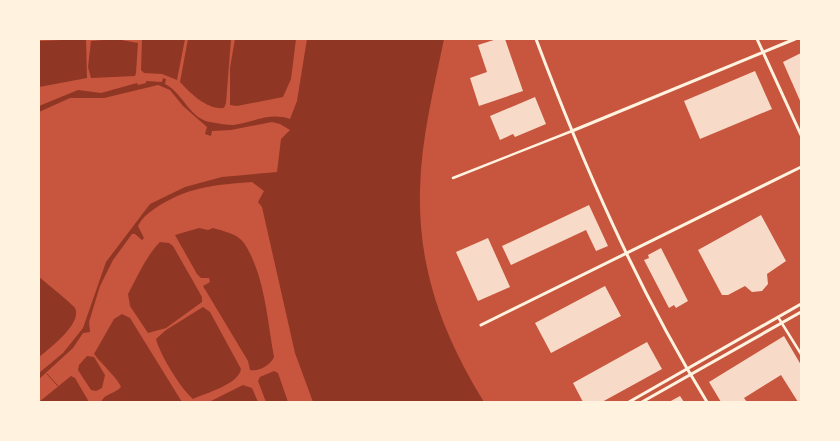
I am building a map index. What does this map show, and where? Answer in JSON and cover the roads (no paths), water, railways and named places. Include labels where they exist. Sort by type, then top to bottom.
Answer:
[{"type":"main road","points":[[536,39],[572,131],[627,254],[687,370],[706,402]]},
{"type":"main road","points":[[757,39],[801,135]]},
{"type":"main road","points":[[572,131],[795,39]]},
{"type":"main road","points":[[481,324],[801,167]]},
{"type":"main road","points":[[628,402],[801,304]]},
{"type":"main road","points":[[642,402],[801,312]]},
{"type":"street","points":[[453,178],[572,131]]},
{"type":"street","points":[[778,317],[801,354]]},
{"type":"waterway","points":[[47,374],[58,386]]}]
